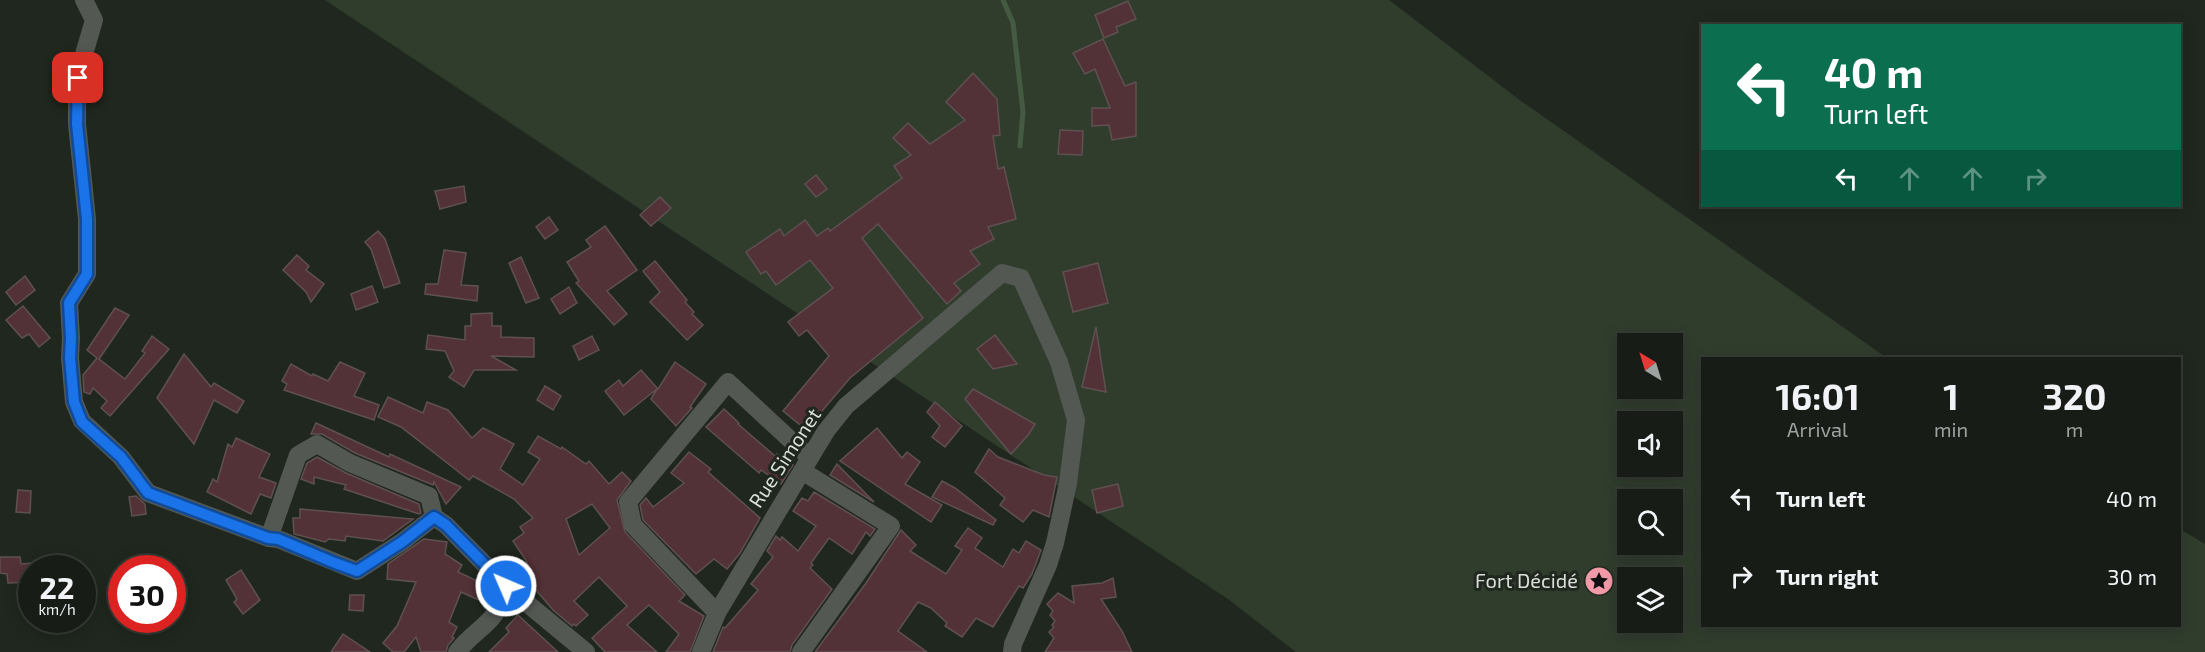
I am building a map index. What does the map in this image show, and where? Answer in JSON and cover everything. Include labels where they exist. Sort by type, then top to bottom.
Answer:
[{"type":"street","points":[[84,0],[94,20],[78,78],[77,124],[87,219],[87,274],[69,303],[74,402],[82,422],[121,457],[148,493],[268,538],[278,539],[357,571],[402,542],[434,517]]},
{"type":"street","name":"Rue Simonet","points":[[701,652],[717,613],[826,431],[846,406],[1002,273],[1021,278],[1059,362],[1076,420],[1068,483],[1055,543],[1048,565],[1013,644],[1012,652]]},
{"type":"street","points":[[717,613],[633,525],[628,502],[728,382],[806,464],[891,526],[801,652]]},
{"type":"street","points":[[268,538],[298,455],[317,444],[351,463],[429,496],[434,517],[446,525],[506,586],[586,652]]},
{"type":"street","points":[[457,652],[466,640],[494,618],[502,604],[506,586]]},
{"type":"green space","points":[[325,0],[1389,0],[1521,101],[1886,357],[1701,357],[1701,627],[2181,627],[2181,530],[2205,544],[2205,652],[1296,652],[1228,599]]},
{"type":"building","points":[[1128,1],[1136,19],[1116,27],[1118,32],[1104,38],[1095,15]]},
{"type":"building","points":[[1103,39],[1125,86],[1136,82],[1136,136],[1112,140],[1109,125],[1092,126],[1092,108],[1110,108],[1095,69],[1085,74],[1073,53]]},
{"type":"building","points":[[973,73],[997,99],[1000,135],[993,136],[998,169],[1004,167],[1016,219],[988,227],[994,239],[970,251],[980,264],[954,283],[961,291],[947,304],[878,224],[862,238],[923,318],[850,378],[806,430],[783,411],[829,356],[807,330],[799,336],[788,322],[833,288],[810,260],[776,285],[766,271],[761,274],[746,252],[780,229],[784,236],[805,220],[817,236],[828,228],[830,231],[902,178],[894,166],[911,155],[893,138],[908,123],[930,144],[965,120],[946,102]]},
{"type":"building","points":[[1060,130],[1083,131],[1082,155],[1058,154]]},
{"type":"building","points":[[816,175],[827,189],[816,197],[805,184]]},
{"type":"building","points":[[464,186],[466,202],[440,209],[435,191]]},
{"type":"building","points":[[660,197],[671,208],[651,226],[640,215]]},
{"type":"building","points":[[549,217],[558,230],[545,239],[536,227]]},
{"type":"building","points":[[605,226],[637,270],[607,291],[627,314],[614,325],[576,283],[579,281],[567,262],[591,247],[586,240]]},
{"type":"building","points":[[378,231],[385,239],[400,283],[384,288],[371,249],[365,242]]},
{"type":"building","points":[[444,250],[466,253],[461,285],[478,286],[477,301],[425,294],[426,284],[438,284]]},
{"type":"building","points":[[297,255],[309,266],[306,270],[324,284],[311,302],[306,292],[283,270]]},
{"type":"building","points":[[521,257],[539,298],[526,303],[509,263]]},
{"type":"building","points":[[655,261],[687,300],[685,302],[694,312],[692,314],[703,325],[687,340],[650,302],[660,292],[643,271]]},
{"type":"building","points":[[1098,263],[1108,303],[1073,312],[1063,272]]},
{"type":"building","points":[[25,276],[35,290],[16,305],[6,292]]},
{"type":"building","points":[[372,286],[378,302],[356,310],[351,294]]},
{"type":"building","points":[[569,287],[577,303],[560,314],[551,299]]},
{"type":"building","points":[[23,306],[50,338],[39,347],[29,334],[22,338],[6,320]]},
{"type":"building","points":[[115,308],[129,315],[99,359],[125,379],[145,353],[142,351],[152,336],[169,349],[110,416],[101,408],[107,401],[93,388],[90,394],[84,392],[83,375],[97,358],[87,350]]},
{"type":"building","points":[[492,313],[492,326],[501,326],[501,337],[534,338],[534,357],[491,356],[516,370],[474,370],[464,387],[449,377],[454,371],[445,351],[426,349],[428,335],[465,340],[465,326],[471,326],[471,314]]},
{"type":"building","points":[[1096,327],[1102,367],[1106,392],[1082,387]]},
{"type":"building","points":[[995,335],[1017,364],[993,369],[977,349]]},
{"type":"building","points":[[592,336],[599,350],[579,360],[573,346]]},
{"type":"building","points":[[184,354],[211,387],[214,383],[244,401],[237,413],[214,400],[194,444],[157,398]]},
{"type":"building","points":[[340,362],[365,373],[354,396],[379,405],[374,420],[284,390],[287,384],[282,381],[291,364],[312,376],[313,374],[328,381]]},
{"type":"building","points":[[675,362],[706,384],[690,407],[692,408],[676,426],[651,399],[657,389],[624,415],[605,391],[619,380],[623,386],[641,370],[658,389]]},
{"type":"building","points":[[545,386],[561,396],[553,410],[537,400]]},
{"type":"building","points":[[973,389],[1035,424],[1011,454],[965,399]]},
{"type":"building","points":[[388,397],[423,413],[427,402],[448,410],[472,438],[483,428],[514,444],[500,469],[523,485],[540,459],[528,452],[538,436],[561,449],[562,447],[586,464],[589,461],[609,484],[622,472],[631,481],[617,500],[625,532],[685,595],[679,601],[704,616],[690,652],[666,652],[679,634],[649,605],[627,625],[657,652],[605,652],[592,638],[627,606],[599,577],[574,601],[588,615],[576,626],[574,624],[572,626],[553,610],[518,569],[527,562],[513,541],[524,533],[520,527],[533,518],[514,499],[473,476],[469,480],[401,427],[378,417]],"holes":[[[592,504],[610,528],[579,555],[566,519]]]},
{"type":"building","points":[[935,402],[962,426],[945,447],[932,437],[940,426],[927,412]]},
{"type":"building","points":[[724,409],[775,456],[777,454],[793,465],[781,484],[761,470],[759,473],[706,427]]},
{"type":"building","points":[[316,423],[461,487],[446,504],[434,482],[433,485],[355,453],[322,434],[311,434]]},
{"type":"building","points":[[877,428],[902,458],[907,452],[920,462],[905,484],[942,505],[931,522],[840,461]]},
{"type":"building","points":[[236,438],[270,454],[259,477],[276,483],[271,498],[260,494],[251,514],[207,492],[213,479],[217,482],[228,444],[232,447]]},
{"type":"building","points":[[989,449],[998,457],[1044,475],[1057,477],[1049,517],[1033,510],[1023,522],[1000,505],[1005,498],[975,472]]},
{"type":"building","points":[[689,452],[711,469],[708,472],[760,518],[740,553],[727,569],[714,559],[696,574],[643,520],[640,505],[646,498],[653,507],[684,483],[671,473]]},
{"type":"building","points":[[317,457],[346,473],[419,504],[421,513],[344,489],[346,485],[314,477],[314,484],[301,479],[307,463]]},
{"type":"building","points":[[837,464],[874,502],[830,475]]},
{"type":"building","points":[[942,481],[955,488],[996,520],[993,525],[932,497]]},
{"type":"building","points":[[1118,484],[1123,506],[1097,513],[1092,490]]},
{"type":"building","points":[[18,490],[31,491],[30,513],[16,512]]},
{"type":"building","points":[[814,492],[875,529],[870,536],[866,532],[852,554],[829,538],[811,563],[813,565],[810,568],[832,589],[792,645],[790,652],[713,652],[723,627],[725,628],[758,590],[751,584],[773,557],[767,551],[776,536],[780,540],[782,537],[798,551],[816,526],[793,511],[802,498],[808,501]]},
{"type":"building","points":[[136,496],[145,504],[146,514],[132,516],[129,497]]},
{"type":"building","points":[[300,509],[413,519],[383,541],[346,536],[345,541],[329,539],[325,542],[294,534],[293,518],[300,518]]},
{"type":"building","points":[[968,528],[982,538],[975,548],[1003,567],[1013,549],[1019,553],[1026,541],[1041,550],[1032,574],[1023,588],[1019,586],[993,627],[976,618],[962,637],[945,626],[947,623],[931,608],[918,602],[898,631],[927,652],[815,652],[866,583],[901,530],[916,545],[910,551],[946,574],[962,550],[955,546]]},
{"type":"building","points":[[424,539],[447,542],[445,554],[462,565],[458,572],[488,586],[481,601],[461,592],[449,622],[457,627],[446,652],[421,652],[416,637],[404,652],[393,652],[383,643],[397,626],[416,582],[387,579],[388,564]]},
{"type":"building","points":[[0,557],[18,557],[18,583],[8,583],[7,574],[0,573]]},
{"type":"building","points":[[241,570],[260,600],[243,614],[234,602],[237,599],[226,580]]},
{"type":"building","points":[[1113,578],[1116,597],[1101,599],[1122,631],[1132,652],[1045,652],[1054,638],[1049,632],[1054,627],[1052,625],[1055,621],[1050,615],[1053,611],[1047,604],[1058,593],[1074,603],[1072,586],[1102,583]]},
{"type":"building","points":[[350,595],[364,595],[363,611],[349,610]]},
{"type":"building","points":[[518,615],[558,652],[489,652],[509,632],[506,628]]},
{"type":"building","points":[[343,634],[370,652],[331,652]]},
{"type":"waterway","points":[[1003,0],[1013,23],[1023,112],[1020,146]]},
{"type":"place","name":"Fort Décidé","points":[[1599,581]]},
{"type":"route","points":[[78,78],[77,124],[87,219],[87,274],[69,303],[74,402],[82,422],[121,457],[148,493],[268,538],[278,539],[357,571],[402,542],[434,517],[446,525],[506,586]]}]
